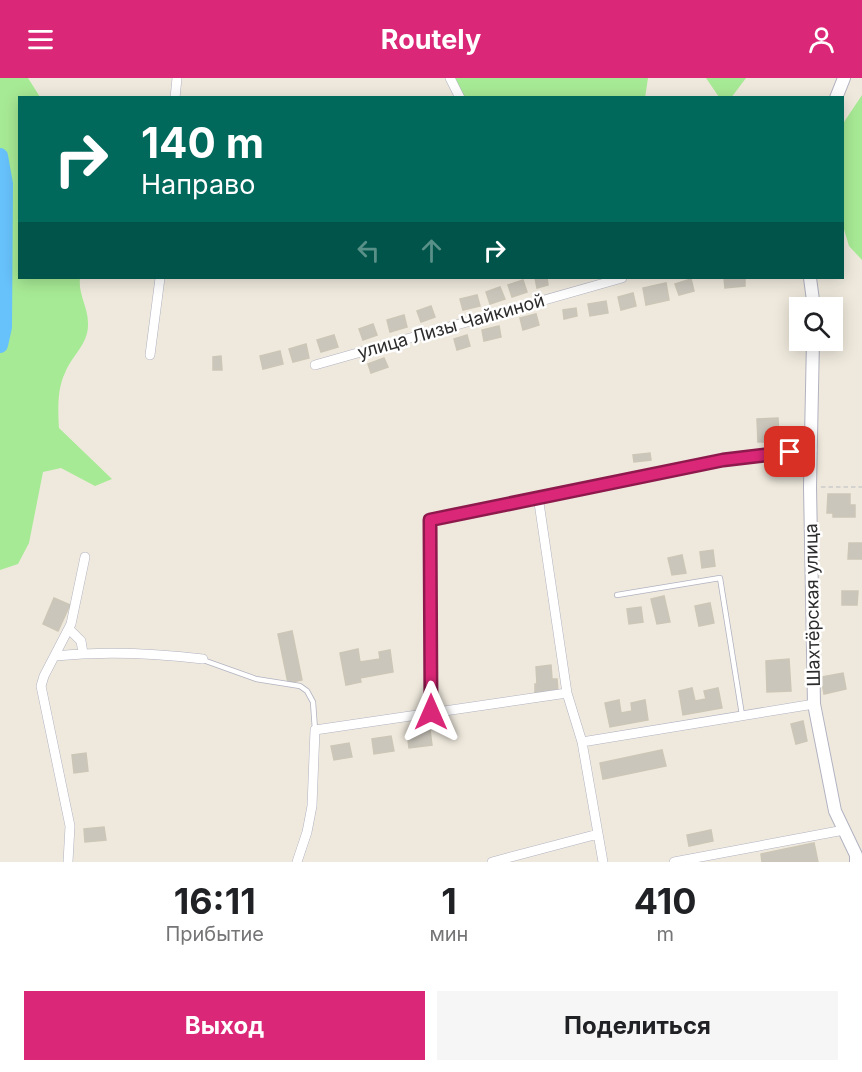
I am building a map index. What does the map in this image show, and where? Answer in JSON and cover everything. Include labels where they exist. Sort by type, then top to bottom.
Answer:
[{"type":"street","points":[[175,96],[177,78]]},
{"type":"street","points":[[450,78],[459,96]]},
{"type":"street","points":[[837,96],[844,78]]},
{"type":"street","points":[[150,355],[160,279]]},
{"type":"street","name":"улица Лизы Чайкиной","points":[[315,366],[619,279]]},
{"type":"street","points":[[810,279],[813,297]]},
{"type":"street","name":"Шахтёрская улица","points":[[813,351],[810,487],[814,704],[835,811],[856,855],[856,862]]},
{"type":"street","points":[[431,712],[430,520],[538,496],[723,460],[812,450]]},
{"type":"street","points":[[538,496],[567,693],[582,742],[603,862]]},
{"type":"street","points":[[68,862],[70,826],[42,686],[44,676],[69,628],[85,557]]},
{"type":"street","points":[[69,628],[81,641],[83,653]]},
{"type":"street","points":[[56,656],[83,653],[153,653],[203,659]]},
{"type":"street","points":[[297,862],[307,832],[312,806],[315,730],[567,693]]},
{"type":"street","points":[[582,742],[814,704]]},
{"type":"street","points":[[674,862],[844,830]]},
{"type":"street","points":[[492,862],[598,834]]},
{"type":"lane","points":[[616,595],[720,578],[742,716]]},
{"type":"lane","points":[[203,659],[256,679],[300,686],[307,691],[313,702],[315,730]]},
{"type":"path","points":[[810,487],[862,488]]},
{"type":"green space","points":[[0,78],[28,78],[39,96],[18,96],[18,279],[80,279],[80,290],[88,317],[88,330],[62,379],[58,407],[59,428],[112,479],[95,486],[61,468],[43,472],[29,543],[18,564],[0,570]]},
{"type":"green space","points":[[450,78],[648,78],[645,96],[459,96]]},
{"type":"green space","points":[[706,78],[746,78],[732,96],[718,96]]},
{"type":"green space","points":[[862,95],[862,260],[849,246],[844,229],[844,122]]},
{"type":"building","points":[[535,279],[547,279],[548,285],[537,288]]},
{"type":"building","points":[[691,279],[694,291],[679,295],[675,284]]},
{"type":"building","points":[[724,279],[745,279],[745,286],[725,288]]},
{"type":"building","points":[[523,280],[527,292],[512,297],[508,285]]},
{"type":"building","points":[[666,283],[669,300],[646,305],[643,288]]},
{"type":"building","points":[[500,287],[505,299],[490,304],[486,292]]},
{"type":"building","points":[[633,293],[636,306],[621,310],[618,297]]},
{"type":"building","points":[[477,295],[480,306],[463,310],[460,299]]},
{"type":"building","points":[[606,301],[608,313],[590,316],[588,304]]},
{"type":"building","points":[[431,306],[435,317],[421,322],[417,311]]},
{"type":"building","points":[[576,308],[577,316],[564,319],[563,310]]},
{"type":"building","points":[[536,314],[539,325],[523,330],[520,318]]},
{"type":"building","points":[[404,315],[407,327],[390,332],[387,320]]},
{"type":"building","points":[[373,324],[377,335],[363,340],[359,329]]},
{"type":"building","points":[[499,326],[501,337],[484,341],[482,330]]},
{"type":"building","points":[[334,335],[338,347],[321,352],[317,340]]},
{"type":"building","points":[[467,335],[470,346],[457,350],[454,339]]},
{"type":"building","points":[[306,344],[309,358],[293,362],[289,349]]},
{"type":"building","points":[[280,351],[283,364],[263,369],[260,356]]},
{"type":"building","points":[[221,356],[222,370],[213,370],[213,357]]},
{"type":"building","points":[[384,358],[388,367],[371,373],[368,364]]},
{"type":"building","points":[[778,418],[779,437],[772,437],[772,442],[758,442],[757,419]]},
{"type":"building","points":[[650,453],[651,460],[634,462],[633,455]]},
{"type":"building","points":[[828,494],[850,494],[850,505],[855,505],[855,517],[833,517],[833,513],[827,513]]},
{"type":"building","points":[[849,543],[862,543],[862,559],[848,559]]},
{"type":"building","points":[[713,550],[715,566],[702,568],[700,552]]},
{"type":"building","points":[[682,555],[686,573],[672,575],[668,558]]},
{"type":"building","points":[[842,591],[858,591],[857,605],[842,605]]},
{"type":"building","points":[[664,596],[670,622],[657,624],[651,599]]},
{"type":"building","points":[[54,598],[70,605],[58,631],[43,624]]},
{"type":"building","points":[[710,603],[714,623],[699,626],[695,606]]},
{"type":"building","points":[[641,607],[643,622],[629,624],[627,609]]},
{"type":"building","points":[[292,631],[302,680],[288,683],[278,634]]},
{"type":"building","points":[[358,649],[360,662],[380,659],[379,652],[390,650],[393,672],[360,678],[361,682],[346,685],[340,653]]},
{"type":"building","points":[[789,659],[791,691],[767,692],[766,661]]},
{"type":"building","points":[[551,665],[552,679],[557,679],[558,692],[535,693],[536,667]]},
{"type":"building","points":[[843,673],[846,689],[824,694],[821,677]]},
{"type":"building","points":[[692,688],[695,701],[706,699],[704,691],[718,688],[722,708],[683,715],[679,691]]},
{"type":"building","points":[[619,700],[621,713],[632,711],[631,703],[645,700],[648,720],[610,727],[605,703]]},
{"type":"building","points":[[803,721],[807,741],[796,744],[791,724]]},
{"type":"building","points":[[430,730],[432,745],[409,748],[407,733]]},
{"type":"building","points":[[391,736],[394,751],[374,754],[372,739]]},
{"type":"building","points":[[349,743],[352,757],[334,760],[331,746]]},
{"type":"building","points":[[662,750],[666,766],[603,779],[600,763]]},
{"type":"building","points":[[86,753],[88,771],[74,773],[72,755]]},
{"type":"building","points":[[104,827],[106,840],[85,842],[84,829]]},
{"type":"building","points":[[711,830],[713,841],[689,846],[687,835]]},
{"type":"building","points":[[814,843],[818,862],[762,862],[761,854]]},
{"type":"waterway","points":[[0,156],[5,184],[4,327],[0,345]]},
{"type":"route","points":[[431,712],[430,520],[538,496],[723,460],[790,452]]}]
